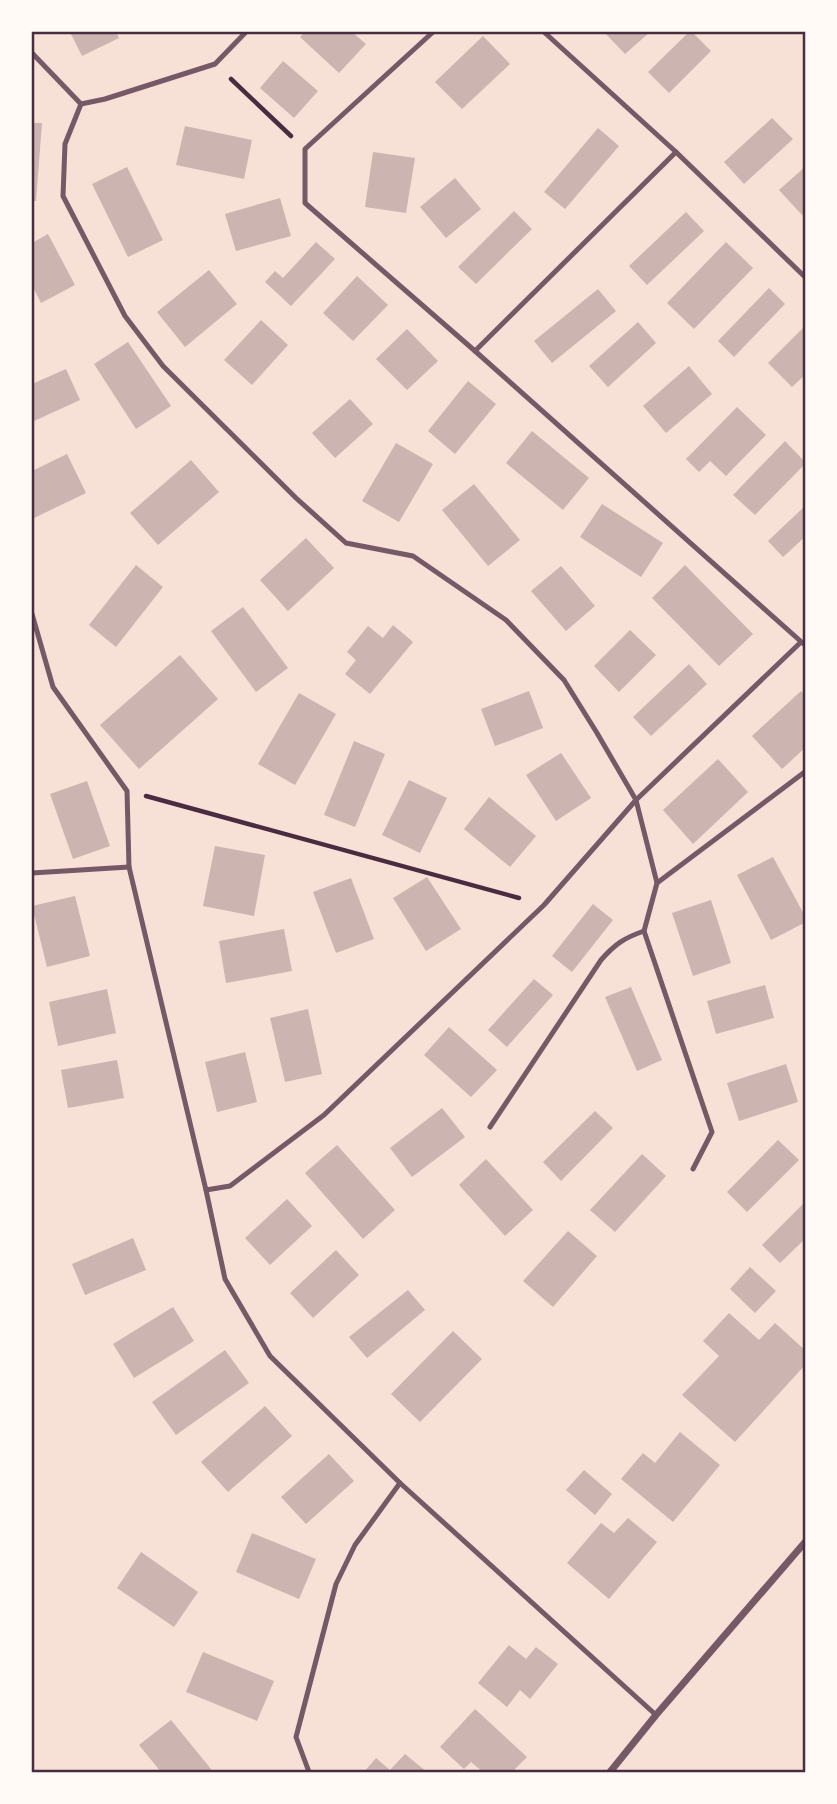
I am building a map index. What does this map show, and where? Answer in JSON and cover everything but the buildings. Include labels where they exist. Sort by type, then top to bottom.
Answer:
[{"type":"street","points":[[610,1773],[656,1715],[806,1541]]},
{"type":"lane","points":[[81,104],[215,64],[246,32]]},
{"type":"lane","points":[[206,1189],[230,1186],[324,1115],[544,905],[636,800],[803,644],[305,202],[305,149],[433,32]]},
{"type":"lane","points":[[544,32],[676,152],[806,278]]},
{"type":"lane","points":[[32,53],[81,104]]},
{"type":"lane","points":[[81,104],[65,144],[63,195],[125,316],[163,366],[296,498],[346,543],[413,556],[506,620],[564,680],[636,800],[657,883],[644,931],[712,1132],[693,1169]]},
{"type":"lane","points":[[475,351],[676,152]]},
{"type":"lane","points":[[32,614],[53,688],[127,791],[130,867],[225,1279],[270,1356],[400,1483],[656,1715]]},
{"type":"lane","points":[[657,883],[806,771]]},
{"type":"lane","points":[[32,873],[130,867]]},
{"type":"lane","points":[[490,1127],[601,960],[620,942],[644,931]]},
{"type":"lane","points":[[309,1773],[296,1737],[336,1584],[355,1545],[400,1483]]},
{"type":"path","points":[[215,64],[305,149]]},
{"type":"path","points":[[127,791],[544,905]]}]
